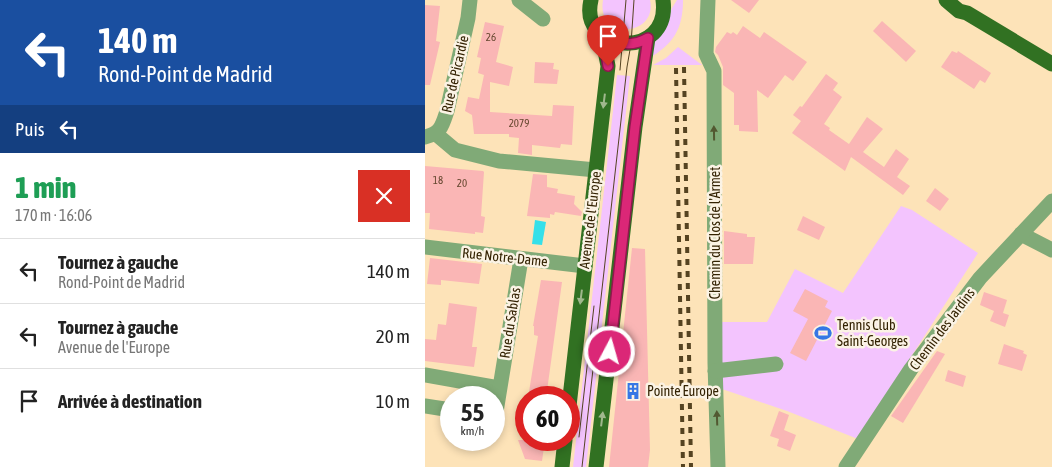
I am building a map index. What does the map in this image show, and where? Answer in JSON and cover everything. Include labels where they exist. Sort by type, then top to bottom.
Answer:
[{"type":"main road","name":"Avenue de l'Europe","points":[[571,386],[608,66],[602,35],[595,26],[591,16],[591,0]]},
{"type":"main road","points":[[946,0],[959,11],[963,6],[1052,64]]},
{"type":"main road","points":[[602,35],[612,41],[623,44],[640,42],[648,38],[661,22],[664,12],[664,1]]},
{"type":"main road","points":[[596,467],[635,127],[648,38]]},
{"type":"main road","points":[[562,467],[564,451]]},
{"type":"street","name":"Rue de Picardie","points":[[430,136],[442,126],[447,111],[468,18],[470,0]]},
{"type":"street","points":[[519,0],[543,19]]},
{"type":"street","name":"Chemin du Clos de l'Armet","points":[[707,0],[706,54],[713,71],[714,110],[715,371],[718,467]]},
{"type":"street","points":[[430,136],[455,150],[499,162],[596,170]]},
{"type":"street","name":"Chemin des Jardins","points":[[846,467],[911,369],[980,278],[1052,201]]},
{"type":"street","points":[[1021,234],[1052,250]]},
{"type":"street","name":"Rue Notre-Dame","points":[[425,247],[585,266]]},
{"type":"street","name":"Rue du Sablas","points":[[499,386],[521,259]]},
{"type":"street","points":[[715,371],[776,364]]},
{"type":"street","points":[[425,375],[488,386]]},
{"type":"street","points":[[425,406],[440,408]]},
{"type":"shaded area","points":[[603,0],[650,0],[650,12],[645,21],[637,27],[617,28],[609,22],[603,13]]},
{"type":"shaded area","points":[[677,0],[683,0],[683,11],[679,28],[664,48],[648,59],[653,44],[663,32]]},
{"type":"shaded area","points":[[678,47],[702,65],[653,65],[666,58]]},
{"type":"shaded area","points":[[617,75],[630,76],[586,467],[573,467],[575,451],[580,451],[580,405]]},
{"type":"shaded area","name":"Tennis Club Saint-Georges","points":[[901,206],[912,210],[978,253],[858,439],[787,411],[722,389],[721,322],[767,322],[795,269],[843,293]]},
{"type":"water","points":[[535,220],[546,222],[542,245],[532,244]]},
{"type":"building","points":[[731,0],[759,0],[749,13]]},
{"type":"building","points":[[425,5],[440,6],[436,41],[440,42],[430,85],[425,85]]},
{"type":"building","points":[[882,21],[916,51],[906,62],[873,31]]},
{"type":"building","points":[[485,22],[504,26],[496,62],[513,67],[509,86],[490,82],[490,112],[552,116],[553,105],[574,106],[572,145],[561,144],[560,148],[532,145],[532,155],[518,153],[519,138],[509,137],[509,134],[474,134],[472,115],[465,111],[468,97],[479,99],[484,75],[478,73],[481,58],[477,57]]},
{"type":"building","points":[[743,26],[760,38],[764,32],[807,62],[793,81],[785,75],[768,98],[757,90],[758,132],[739,131],[739,125],[734,125],[734,93],[723,85],[723,67],[715,52],[716,47],[727,32],[731,34],[733,32],[737,35]]},
{"type":"building","points":[[952,51],[957,53],[958,51],[991,73],[985,83],[980,80],[974,89],[941,67]]},
{"type":"building","points":[[535,62],[554,63],[553,69],[559,70],[557,84],[534,83]]},
{"type":"building","points":[[826,74],[838,83],[833,90],[842,97],[824,124],[830,128],[829,130],[849,144],[867,117],[883,129],[863,152],[884,167],[896,149],[909,159],[897,177],[910,186],[903,195],[851,157],[845,171],[792,133],[801,121],[793,115],[800,106],[802,107]]},
{"type":"building","points":[[425,166],[484,172],[481,216],[485,217],[483,233],[475,232],[475,234],[429,229],[430,213],[425,213]]},
{"type":"building","points":[[533,174],[547,175],[547,187],[558,189],[557,193],[575,196],[574,204],[582,212],[581,216],[555,212],[554,215],[550,214],[550,218],[527,216]]},
{"type":"building","points":[[935,188],[949,199],[940,211],[926,201]]},
{"type":"building","points":[[803,216],[825,227],[819,240],[797,230]]},
{"type":"building","points":[[724,231],[747,234],[747,237],[755,237],[753,264],[724,264]]},
{"type":"building","points":[[632,248],[645,249],[650,450],[648,467],[609,467]]},
{"type":"building","points":[[430,258],[482,264],[479,284],[441,280],[441,285],[427,284]]},
{"type":"building","points":[[541,280],[562,282],[548,386],[530,386],[538,336],[534,335],[533,326]]},
{"type":"building","points":[[805,289],[828,301],[825,307],[832,311],[806,361],[790,353],[808,319],[793,311]]},
{"type":"building","points":[[984,292],[1007,300],[1003,313],[1009,315],[1005,327],[990,321],[994,311],[980,305]]},
{"type":"building","points":[[449,303],[477,307],[472,347],[477,347],[474,367],[425,361],[425,339],[436,340],[438,324],[446,325]]},
{"type":"building","points":[[1004,344],[1024,351],[1023,353],[1027,355],[1022,371],[998,364]]},
{"type":"building","points":[[937,351],[945,354],[903,423],[891,416]]},
{"type":"building","points":[[948,370],[966,376],[963,387],[945,381]]},
{"type":"building","points":[[779,411],[789,415],[784,430],[796,435],[790,451],[777,446],[779,439],[770,436]]},
{"type":"building","points":[[522,451],[543,451],[542,461],[525,459]]},
{"type":"tram line","points":[[620,70],[626,0]]},
{"type":"tram line","points":[[582,467],[631,44],[634,0]]},
{"type":"tram line","points":[[580,428],[594,306]]},
{"type":"railway","points":[[684,67],[691,467]]},
{"type":"railway","points":[[676,68],[683,467]]},
{"type":"place","name":"Tennis Club Saint-Georges","points":[[823,333]]},
{"type":"place","name":"Pointe Europe","points":[[633,391]]},
{"type":"route","points":[[608,66],[602,35],[612,41],[623,44],[640,42],[648,38],[635,127],[610,352]]}]
